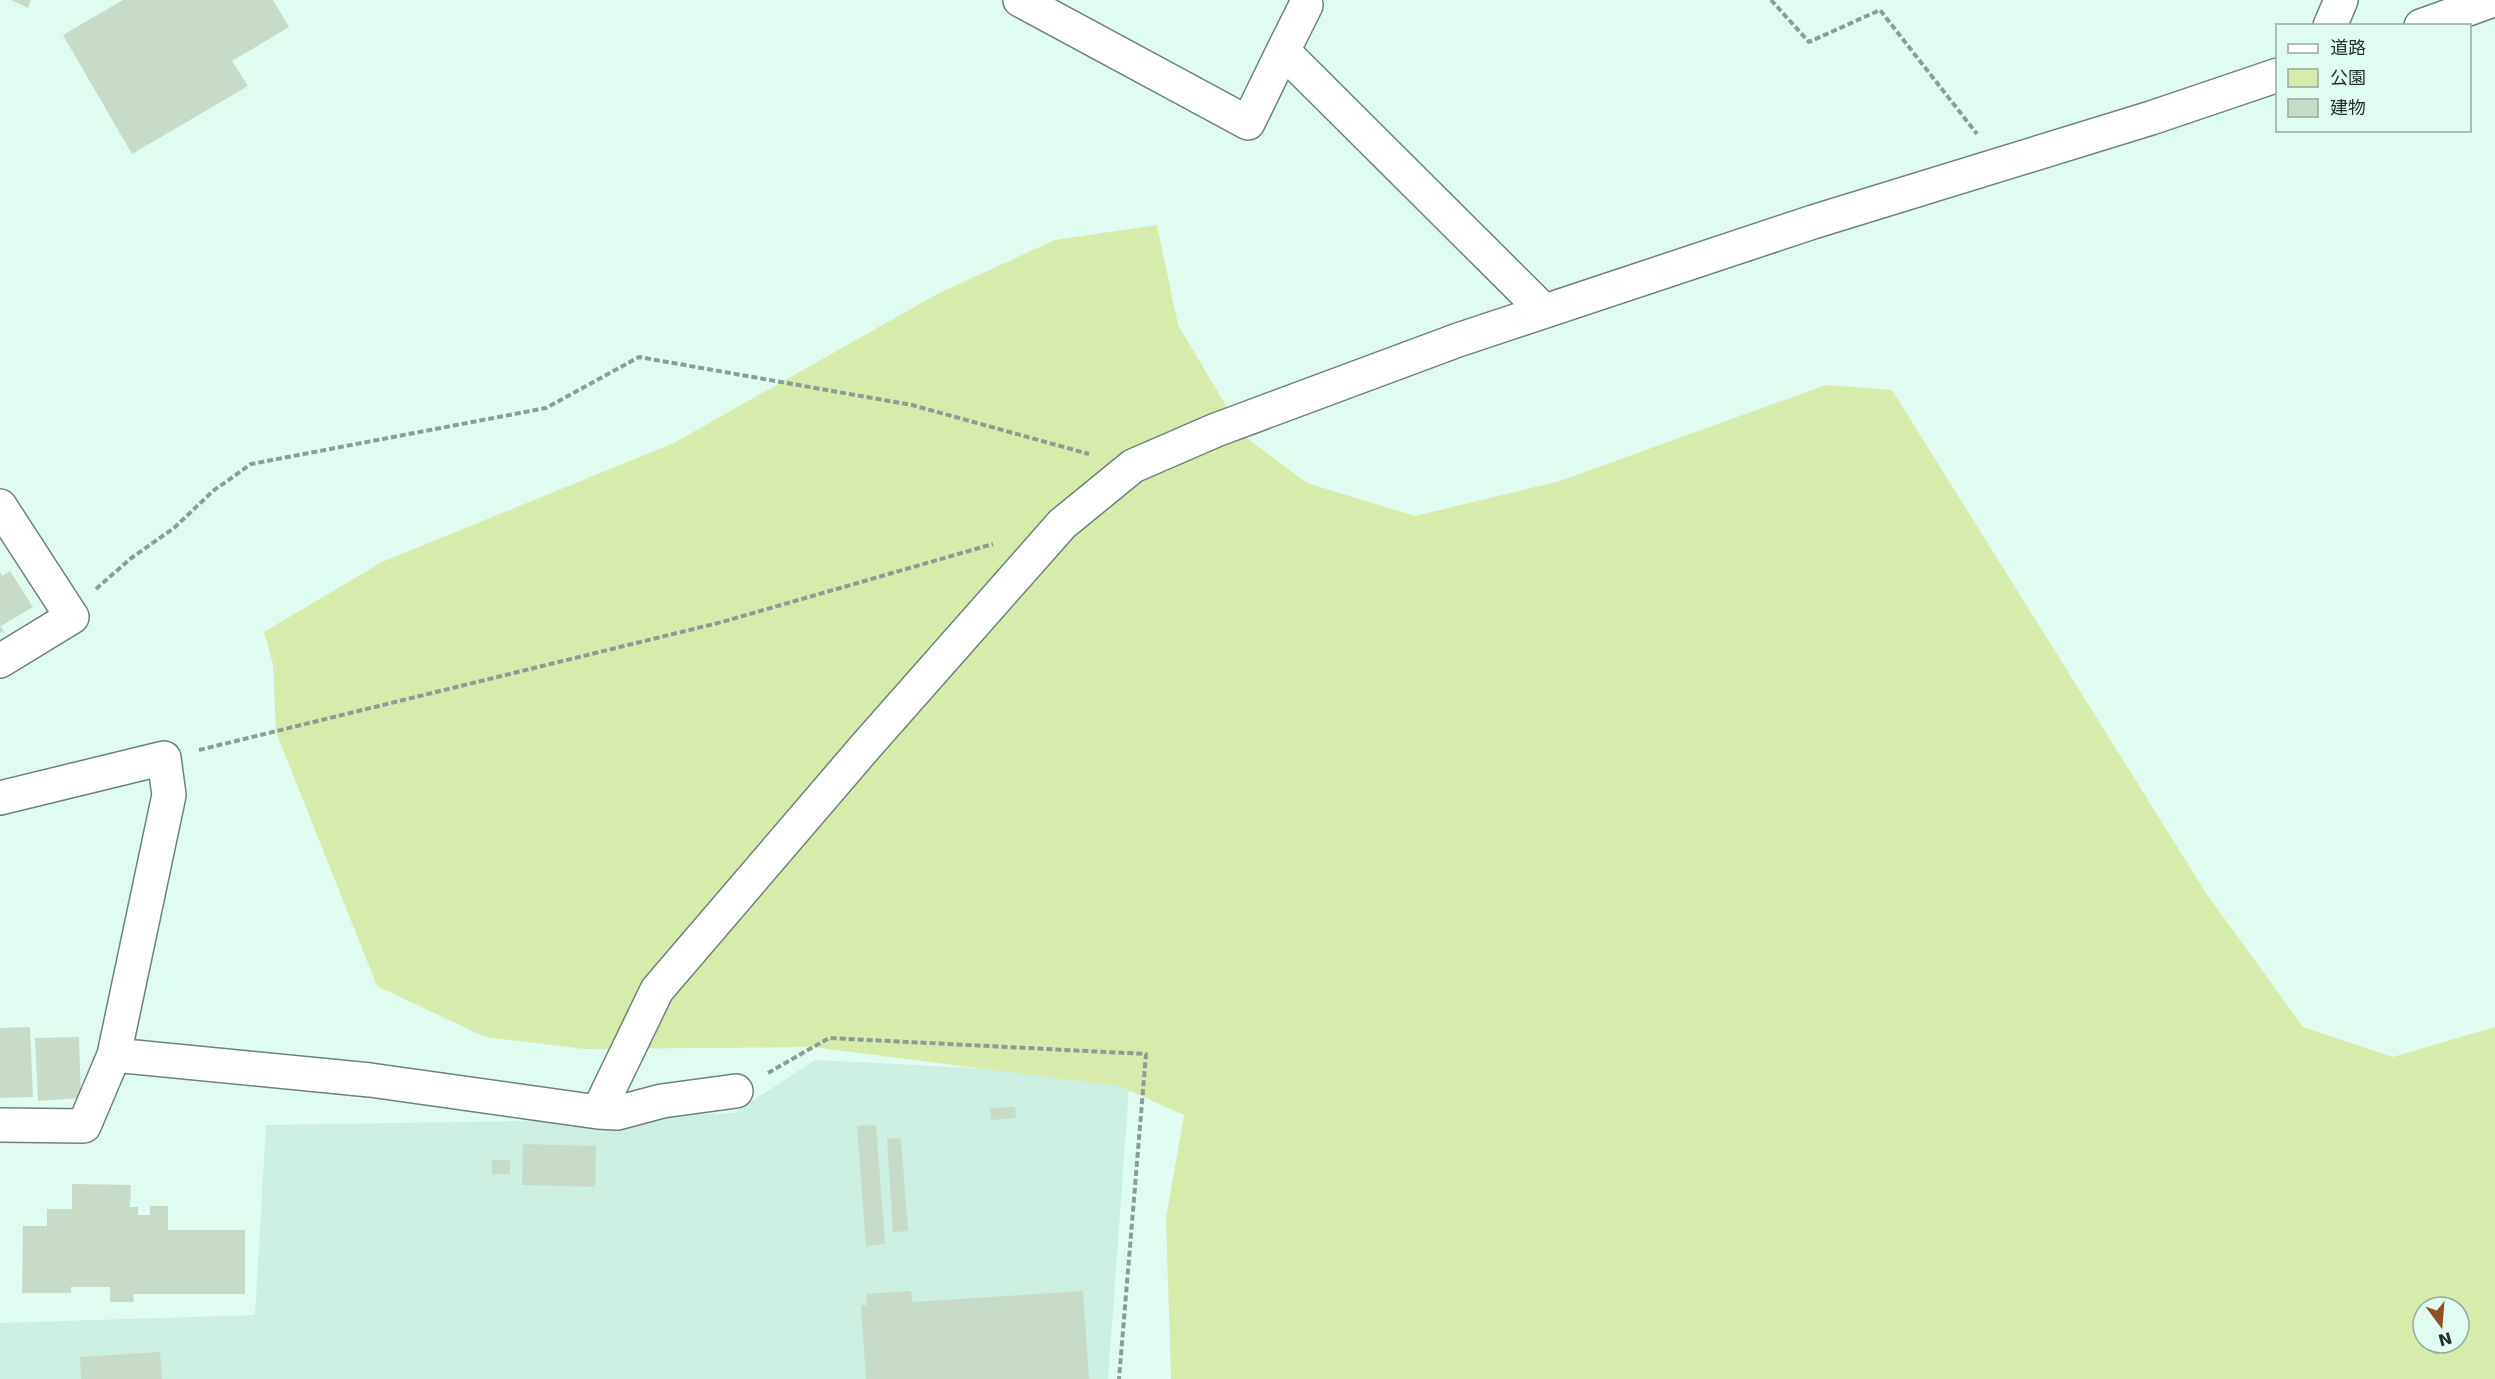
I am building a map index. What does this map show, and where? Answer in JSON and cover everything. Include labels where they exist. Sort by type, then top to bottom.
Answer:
[{"type":"street","points":[[1020,0],[1248,123],[1305,2]]},
{"type":"street","points":[[2331,24],[2341,0]]},
{"type":"street","points":[[2427,24],[2493,0]]},
{"type":"street","points":[[1283,51],[1544,311]]},
{"type":"street","points":[[598,1112],[657,990],[866,746],[1062,524],[1133,466],[1227,426],[1458,340],[1813,222],[2000,165],[2276,75]]},
{"type":"street","points":[[0,506],[72,617],[0,660]]},
{"type":"street","points":[[0,798],[164,759],[169,795],[114,1055],[84,1126],[0,1125]]},
{"type":"street","points":[[114,1055],[369,1080],[598,1112],[617,1113],[662,1101],[736,1091]]},
{"type":"path","points":[[1771,0],[1809,42],[1880,10],[2000,165]]},
{"type":"path","points":[[72,617],[93,592],[130,558],[174,528],[213,491],[251,464],[546,408],[639,357],[912,405],[1133,466]]},
{"type":"path","points":[[164,759],[722,622],[994,544]]},
{"type":"path","points":[[736,1091],[829,1038],[1146,1054],[1119,1379]]},
{"type":"shaded area","points":[[815,1060],[1130,1076],[1108,1379],[0,1379],[0,1323],[255,1315],[266,1125],[523,1121],[734,1113]]},
{"type":"green space","points":[[1157,225],[1178,325],[1244,436],[1307,483],[1415,516],[1560,481],[1826,385],[1892,390],[2206,893],[2303,1027],[2393,1057],[2495,1027],[2495,1379],[1171,1379],[1166,1218],[1184,1115],[1119,1086],[812,1047],[585,1049],[485,1037],[377,986],[276,732],[273,664],[264,632],[382,562],[674,443],[939,293],[1055,240]]},
{"type":"building","points":[[11,0],[31,0],[28,8]]},
{"type":"building","points":[[123,0],[273,0],[289,27],[232,61],[248,86],[132,154],[63,35]]},
{"type":"building","points":[[10,571],[33,607],[1,626],[4,631],[0,633],[0,572],[2,576]]},
{"type":"building","points":[[30,1027],[33,1097],[0,1098],[0,1028]]},
{"type":"building","points":[[79,1037],[81,1098],[38,1101],[35,1038]]},
{"type":"building","points":[[1015,1107],[1016,1118],[991,1120],[990,1108]]},
{"type":"building","points":[[876,1125],[885,1244],[866,1246],[857,1126]]},
{"type":"building","points":[[901,1138],[908,1231],[893,1232],[887,1139]]},
{"type":"building","points":[[523,1144],[596,1146],[595,1187],[522,1185]]},
{"type":"building","points":[[492,1160],[510,1160],[510,1174],[492,1174]]},
{"type":"building","points":[[72,1184],[131,1185],[130,1207],[138,1207],[138,1215],[150,1215],[150,1206],[168,1206],[168,1230],[245,1230],[245,1294],[133,1294],[134,1302],[110,1302],[110,1287],[71,1287],[71,1293],[22,1293],[23,1226],[47,1226],[47,1209],[72,1209]]},
{"type":"building","points":[[911,1291],[912,1302],[1083,1291],[1089,1379],[866,1379],[861,1305],[867,1305],[866,1294]]},
{"type":"building","points":[[160,1352],[162,1379],[81,1379],[80,1357]]}]
